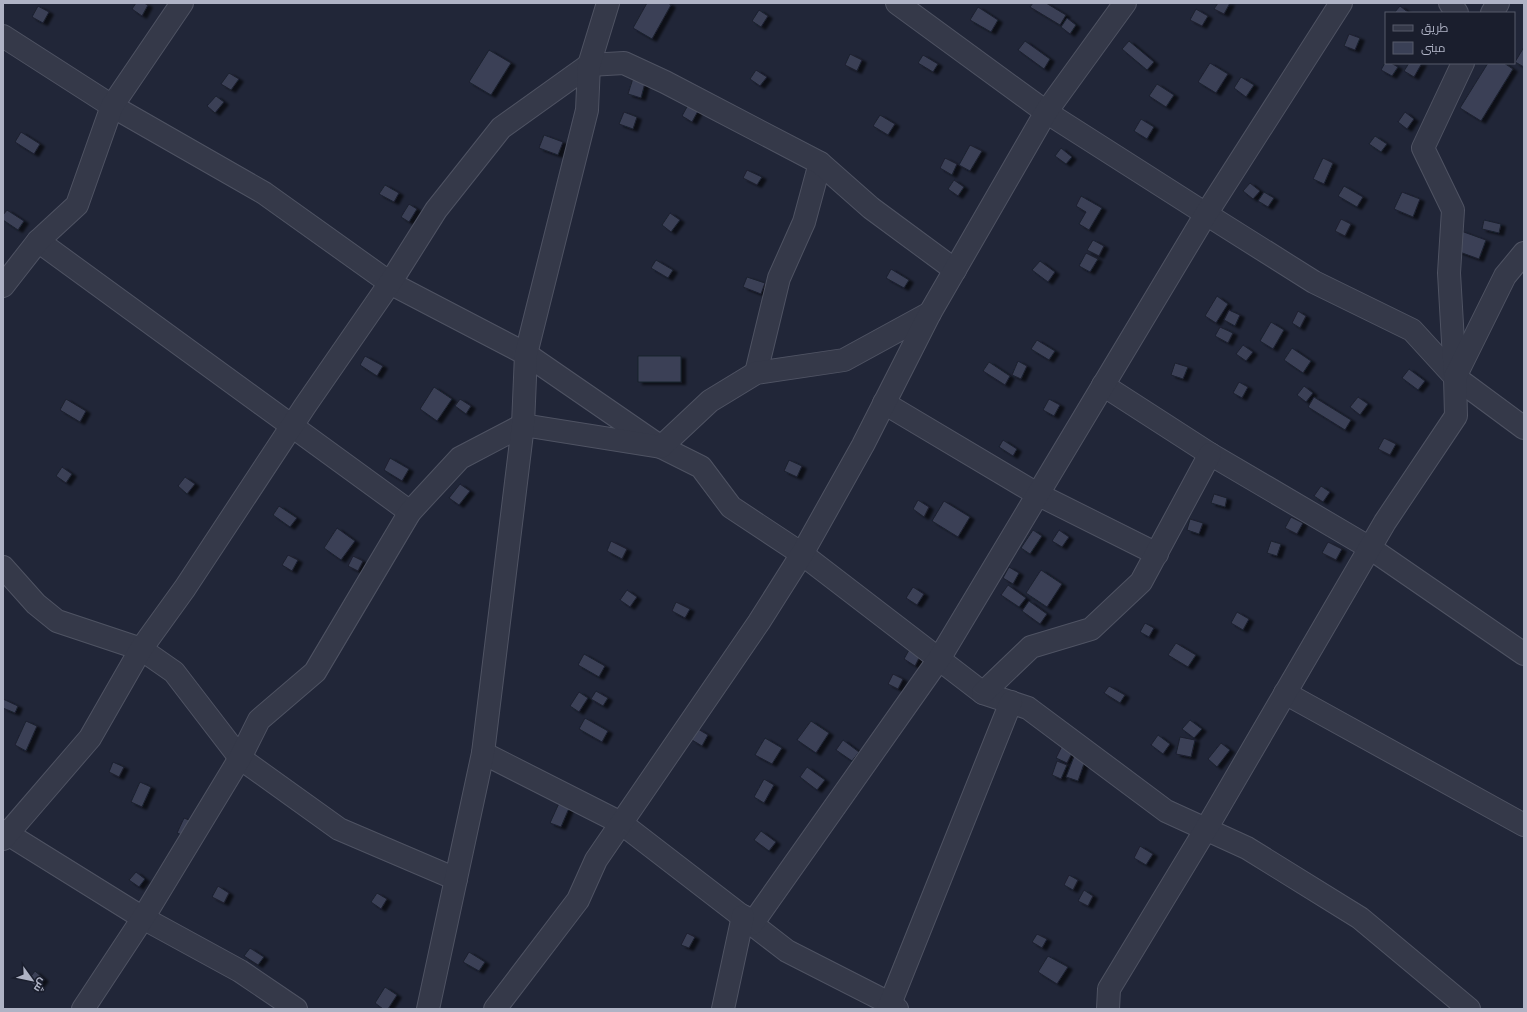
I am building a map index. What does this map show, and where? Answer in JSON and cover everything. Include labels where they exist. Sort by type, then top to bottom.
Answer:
[{"type":"street","points":[[3,286],[38,241],[78,205],[112,106],[182,3]]},
{"type":"street","points":[[428,1009],[483,753],[523,425],[526,354],[587,110],[589,65],[608,3]]},
{"type":"street","points":[[897,3],[1046,112],[1206,214],[1314,282],[1412,330],[1455,377],[1524,428]]},
{"type":"street","points":[[495,1009],[578,900],[596,860],[759,622],[802,554],[863,445],[930,313],[1046,112],[1125,3]]},
{"type":"street","points":[[723,1009],[747,920],[939,659],[1206,214],[1341,3]]},
{"type":"street","points":[[1450,3],[1456,12]]},
{"type":"street","points":[[1493,12],[1498,3]]},
{"type":"street","points":[[3,36],[112,106],[264,193],[390,283],[526,354],[661,447],[701,467],[731,507],[802,554],[983,693],[1028,708],[1166,811],[1247,848],[1360,918],[1469,1009]]},
{"type":"street","points":[[296,1009],[240,971],[143,918],[5,835],[90,738],[141,649],[185,588],[292,426],[390,283],[436,210],[501,128],[589,65],[624,63],[665,82],[820,164],[871,208],[955,270]]},
{"type":"street","points":[[1108,1009],[1109,989],[1206,829],[1370,548],[1456,416],[1449,273],[1453,210],[1423,148],[1463,64]]},
{"type":"street","points":[[756,373],[779,278],[804,222],[820,164]]},
{"type":"street","points":[[38,241],[410,512]]},
{"type":"street","points":[[1455,377],[1505,276],[1524,253]]},
{"type":"street","points":[[661,447],[710,401],[756,373],[844,360],[930,313]]},
{"type":"street","points":[[1103,385],[1210,454],[1370,548],[1524,654]]},
{"type":"street","points":[[884,403],[1037,494],[1156,554]]},
{"type":"street","points":[[83,1009],[143,918],[240,758],[259,720],[315,672],[410,512],[460,458],[523,425],[661,447]]},
{"type":"street","points":[[983,693],[1031,647],[1091,629],[1141,582],[1210,454]]},
{"type":"street","points":[[3,567],[36,604],[57,621],[141,649],[174,672],[240,758],[339,829],[456,880]]},
{"type":"street","points":[[1286,692],[1524,826]]},
{"type":"street","points":[[483,753],[621,823],[787,951],[892,1007],[1011,702]]},
{"type":"building","points":[[136,3],[144,3],[148,5],[142,16],[132,9]]},
{"type":"building","points":[[647,3],[668,3],[671,5],[652,39],[633,28]]},
{"type":"building","points":[[1033,3],[1046,3],[1066,15],[1060,25],[1030,7]]},
{"type":"building","points":[[1218,3],[1230,3],[1224,14],[1214,9]]},
{"type":"building","points":[[38,6],[49,12],[43,23],[32,17]]},
{"type":"building","points":[[1400,6],[1408,12],[1395,12]]},
{"type":"building","points":[[978,7],[998,20],[991,32],[970,20]]},
{"type":"building","points":[[1196,9],[1208,16],[1202,26],[1190,20]]},
{"type":"building","points":[[759,10],[768,16],[761,27],[752,21]]},
{"type":"building","points":[[1067,18],[1076,25],[1070,34],[1061,27]]},
{"type":"building","points":[[1349,34],[1360,38],[1355,50],[1344,46]]},
{"type":"building","points":[[1025,41],[1050,59],[1044,69],[1018,50]]},
{"type":"building","points":[[1129,41],[1154,62],[1147,70],[1122,49]]},
{"type":"building","points":[[1524,47],[1524,67],[1515,62]]},
{"type":"building","points":[[489,50],[511,63],[491,95],[469,82]]},
{"type":"building","points":[[850,54],[862,60],[857,71],[845,65]]},
{"type":"building","points":[[923,55],[938,64],[933,72],[918,63]]},
{"type":"building","points":[[1210,63],[1228,74],[1216,93],[1198,82]]},
{"type":"building","points":[[1385,63],[1393,64],[1398,67],[1392,76],[1381,70]]},
{"type":"building","points":[[1408,64],[1421,64],[1414,77],[1404,71]]},
{"type":"building","points":[[1487,64],[1506,64],[1513,69],[1481,121],[1460,108]]},
{"type":"building","points":[[756,70],[767,77],[760,86],[750,79]]},
{"type":"building","points":[[229,73],[239,79],[231,90],[221,84]]},
{"type":"building","points":[[634,75],[646,79],[641,98],[628,94]]},
{"type":"building","points":[[1241,77],[1254,85],[1246,97],[1234,88]]},
{"type":"building","points":[[1157,84],[1174,95],[1166,107],[1149,96]]},
{"type":"building","points":[[216,96],[224,102],[215,113],[207,106]]},
{"type":"building","points":[[688,105],[698,111],[692,122],[682,116]]},
{"type":"building","points":[[624,112],[637,117],[633,129],[619,124]]},
{"type":"building","points":[[1405,112],[1414,119],[1407,129],[1398,122]]},
{"type":"building","points":[[880,115],[895,124],[888,135],[873,126]]},
{"type":"building","points":[[1141,119],[1154,127],[1147,139],[1134,131]]},
{"type":"building","points":[[21,132],[40,144],[34,154],[15,142]]},
{"type":"building","points":[[544,135],[563,142],[558,155],[539,148]]},
{"type":"building","points":[[1375,136],[1387,144],[1381,152],[1369,144]]},
{"type":"building","points":[[970,145],[982,151],[970,171],[959,165]]},
{"type":"building","points":[[1061,148],[1072,157],[1066,164],[1055,156]]},
{"type":"building","points":[[945,158],[957,164],[952,175],[940,168]]},
{"type":"building","points":[[1323,158],[1333,163],[1324,184],[1313,179]]},
{"type":"building","points":[[747,170],[762,177],[757,185],[743,178]]},
{"type":"building","points":[[954,180],[964,187],[958,196],[948,189]]},
{"type":"building","points":[[1250,183],[1260,191],[1253,199],[1243,191]]},
{"type":"building","points":[[385,185],[399,193],[394,202],[379,194]]},
{"type":"building","points":[[1344,186],[1363,197],[1357,207],[1338,196]]},
{"type":"building","points":[[1264,192],[1274,198],[1268,207],[1258,201]]},
{"type":"building","points":[[1402,192],[1420,199],[1413,217],[1394,209]]},
{"type":"building","points":[[1081,196],[1102,208],[1089,230],[1079,224],[1086,212],[1076,206]]},
{"type":"building","points":[[409,204],[417,209],[409,222],[401,217]]},
{"type":"building","points":[[7,210],[24,221],[18,230],[3,220],[3,215]]},
{"type":"building","points":[[670,213],[680,220],[671,232],[662,225]]},
{"type":"building","points":[[1341,219],[1351,224],[1345,236],[1335,231]]},
{"type":"building","points":[[1484,220],[1501,224],[1499,233],[1482,229]]},
{"type":"building","points":[[1461,231],[1486,240],[1479,259],[1454,250]]},
{"type":"building","points":[[1093,240],[1104,246],[1099,256],[1087,250]]},
{"type":"building","points":[[1086,253],[1098,259],[1090,272],[1079,266]]},
{"type":"building","points":[[656,260],[673,270],[668,278],[651,268]]},
{"type":"building","points":[[1040,261],[1055,272],[1048,282],[1032,270]]},
{"type":"building","points":[[891,269],[909,280],[904,288],[886,278]]},
{"type":"building","points":[[747,277],[765,283],[761,294],[743,287]]},
{"type":"building","points":[[1217,296],[1228,304],[1216,323],[1205,316]]},
{"type":"building","points":[[1229,310],[1240,315],[1235,326],[1224,320]]},
{"type":"building","points":[[1298,311],[1306,316],[1300,328],[1292,323]]},
{"type":"building","points":[[1271,322],[1284,330],[1273,349],[1260,341]]},
{"type":"building","points":[[1220,327],[1233,333],[1228,343],[1215,336]]},
{"type":"building","points":[[1037,340],[1055,351],[1049,360],[1031,349]]},
{"type":"building","points":[[1243,345],[1253,352],[1246,361],[1236,354]]},
{"type":"building","points":[[1292,348],[1311,361],[1303,373],[1284,360]]},
{"type":"building","points":[[365,356],[383,366],[377,376],[360,365]]},
{"type":"building","points":[[638,356],[681,356],[681,382],[638,382]]},
{"type":"building","points":[[1018,361],[1027,366],[1021,379],[1012,375]]},
{"type":"building","points":[[989,362],[1010,376],[1005,385],[983,371]]},
{"type":"building","points":[[1175,363],[1188,367],[1183,379],[1171,375]]},
{"type":"building","points":[[1409,369],[1425,381],[1418,390],[1402,378]]},
{"type":"building","points":[[1239,382],[1248,387],[1242,398],[1233,393]]},
{"type":"building","points":[[1304,386],[1313,393],[1306,402],[1297,395]]},
{"type":"building","points":[[434,387],[452,399],[437,421],[420,409]]},
{"type":"building","points":[[1314,397],[1351,420],[1345,430],[1308,407]]},
{"type":"building","points":[[1358,397],[1368,404],[1360,415],[1350,407]]},
{"type":"building","points":[[66,399],[86,411],[80,422],[60,410]]},
{"type":"building","points":[[460,399],[471,406],[466,414],[455,406]]},
{"type":"building","points":[[1049,399],[1060,405],[1054,416],[1043,410]]},
{"type":"building","points":[[1384,438],[1396,444],[1390,455],[1378,449]]},
{"type":"building","points":[[1003,440],[1017,449],[1013,456],[999,447]]},
{"type":"building","points":[[390,458],[409,469],[402,481],[384,470]]},
{"type":"building","points":[[789,460],[802,466],[797,477],[784,471]]},
{"type":"building","points":[[62,467],[72,474],[66,483],[56,476]]},
{"type":"building","points":[[185,477],[195,484],[187,494],[178,486]]},
{"type":"building","points":[[460,484],[470,491],[459,505],[449,498]]},
{"type":"building","points":[[1321,486],[1330,492],[1323,502],[1314,496]]},
{"type":"building","points":[[1214,494],[1227,498],[1225,507],[1211,503]]},
{"type":"building","points":[[918,500],[929,507],[924,517],[913,509]]},
{"type":"building","points":[[944,501],[970,517],[958,537],[932,521]]},
{"type":"building","points":[[279,506],[297,518],[290,527],[273,515]]},
{"type":"building","points":[[1291,517],[1303,523],[1297,534],[1285,528]]},
{"type":"building","points":[[1190,519],[1203,523],[1199,534],[1187,530]]},
{"type":"building","points":[[337,528],[355,541],[341,560],[324,548]]},
{"type":"building","points":[[1033,530],[1042,536],[1030,554],[1021,548]]},
{"type":"building","points":[[1059,530],[1069,537],[1062,547],[1052,541]]},
{"type":"building","points":[[611,541],[627,549],[622,559],[607,551]]},
{"type":"building","points":[[1271,541],[1281,544],[1277,556],[1267,553]]},
{"type":"building","points":[[1328,542],[1342,549],[1336,560],[1322,553]]},
{"type":"building","points":[[288,555],[298,560],[292,571],[282,565]]},
{"type":"building","points":[[353,556],[363,561],[358,571],[348,566]]},
{"type":"building","points":[[1009,567],[1019,573],[1013,584],[1003,578]]},
{"type":"building","points":[[1041,570],[1062,584],[1047,607],[1026,593]]},
{"type":"building","points":[[1008,585],[1026,598],[1019,607],[1001,595]]},
{"type":"building","points":[[913,587],[924,594],[917,605],[906,598]]},
{"type":"building","points":[[627,590],[637,597],[630,607],[620,600]]},
{"type":"building","points":[[1029,601],[1047,614],[1040,624],[1022,611]]},
{"type":"building","points":[[676,602],[690,609],[685,618],[672,611]]},
{"type":"building","points":[[1237,612],[1249,619],[1243,630],[1231,623]]},
{"type":"building","points":[[1145,623],[1154,628],[1149,637],[1140,632]]},
{"type":"building","points":[[1176,643],[1196,655],[1188,667],[1168,655]]},
{"type":"building","points":[[910,648],[921,654],[915,666],[904,659]]},
{"type":"building","points":[[584,654],[605,666],[599,677],[578,665]]},
{"type":"building","points":[[893,674],[903,679],[898,689],[888,684]]},
{"type":"building","points":[[1109,686],[1125,695],[1120,703],[1104,693]]},
{"type":"building","points":[[596,691],[608,698],[603,706],[591,699]]},
{"type":"building","points":[[579,692],[588,698],[579,712],[570,706]]},
{"type":"building","points":[[3,699],[18,706],[15,713],[3,708]]},
{"type":"building","points":[[585,718],[608,731],[602,742],[579,729]]},
{"type":"building","points":[[1190,720],[1202,729],[1194,738],[1182,729]]},
{"type":"building","points":[[26,721],[37,726],[26,751],[15,745]]},
{"type":"building","points":[[811,721],[829,733],[816,753],[797,740]]},
{"type":"building","points":[[698,729],[708,735],[702,746],[692,740]]},
{"type":"building","points":[[1158,735],[1170,744],[1163,754],[1151,745]]},
{"type":"building","points":[[1180,737],[1195,740],[1191,757],[1176,754]]},
{"type":"building","points":[[765,738],[782,748],[772,764],[755,755]]},
{"type":"building","points":[[843,740],[859,752],[852,761],[836,750]]},
{"type":"building","points":[[1221,743],[1230,750],[1217,767],[1208,759]]},
{"type":"building","points":[[1062,746],[1073,751],[1067,763],[1056,758]]},
{"type":"building","points":[[1075,754],[1086,758],[1078,781],[1066,777]]},
{"type":"building","points":[[1057,761],[1067,765],[1061,779],[1052,775]]},
{"type":"building","points":[[113,762],[124,767],[119,777],[109,772]]},
{"type":"building","points":[[807,767],[825,780],[817,790],[800,777]]},
{"type":"building","points":[[764,779],[774,785],[764,803],[754,797]]},
{"type":"building","points":[[140,782],[151,787],[142,807],[131,802]]},
{"type":"building","points":[[560,801],[570,806],[561,827],[550,823]]},
{"type":"building","points":[[184,818],[194,822],[187,837],[177,833]]},
{"type":"building","points":[[761,831],[776,842],[769,851],[754,840]]},
{"type":"building","points":[[1140,846],[1153,854],[1146,865],[1134,858]]},
{"type":"building","points":[[136,872],[145,879],[139,887],[129,880]]},
{"type":"building","points":[[1069,875],[1078,880],[1073,890],[1064,885]]},
{"type":"building","points":[[218,886],[229,893],[224,903],[212,897]]},
{"type":"building","points":[[1084,890],[1093,896],[1088,906],[1078,901]]},
{"type":"building","points":[[377,893],[387,899],[381,909],[371,902]]},
{"type":"building","points":[[687,933],[695,937],[689,948],[681,945]]},
{"type":"building","points":[[1037,934],[1047,939],[1042,948],[1032,942]]},
{"type":"building","points":[[250,948],[264,957],[258,965],[244,956]]},
{"type":"building","points":[[469,952],[485,962],[479,971],[463,962]]},
{"type":"building","points":[[1048,956],[1068,967],[1057,984],[1038,972]]},
{"type":"building","points":[[35,971],[44,979],[37,988],[28,980]]},
{"type":"building","points":[[385,987],[397,995],[388,1009],[383,1009],[375,1003]]}]
